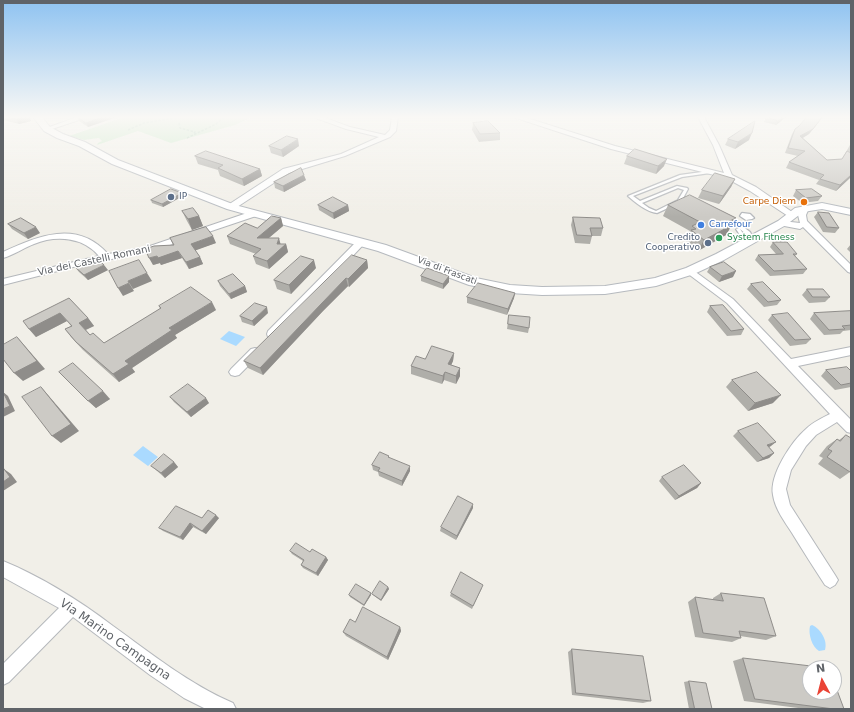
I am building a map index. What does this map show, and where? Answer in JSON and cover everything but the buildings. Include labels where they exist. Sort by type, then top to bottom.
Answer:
[{"type":"main road","name":"Via di Frascati","points":[[94,150],[134,170],[231,207],[361,242],[406,256],[474,282],[515,290],[542,291],[613,289],[656,282],[690,271],[748,242],[794,215],[825,207],[851,212]]},
{"type":"street","points":[[231,207],[286,171],[343,155],[354,150]]},
{"type":"street","points":[[622,150],[729,176],[753,189],[794,215],[803,222],[851,270]]},
{"type":"street","points":[[718,150],[729,176]]},
{"type":"street","name":"Via dei Castelli Romani","points":[[3,282],[85,261],[130,254],[154,248],[253,214]]},
{"type":"street","points":[[794,215],[800,226],[814,234]]},
{"type":"street","points":[[3,255],[35,240],[56,236],[76,238],[88,242],[99,249],[106,258]]},
{"type":"street","points":[[236,372],[361,242]]},
{"type":"street","points":[[690,271],[730,300],[851,428]]},
{"type":"street","points":[[789,364],[851,351]]},
{"type":"street","points":[[830,580],[787,512],[782,501],[779,488],[785,470],[803,441],[812,431],[838,415]]},
{"type":"street","name":"Via Marino Campagna","points":[[3,569],[72,607],[186,690],[205,701],[227,709]]},
{"type":"street","points":[[3,676],[72,607]]},
{"type":"lane","points":[[639,203],[678,187],[686,189],[680,201],[654,212],[649,210],[639,203],[630,196],[680,176],[709,172]]},
{"type":"lane","points":[[680,201],[686,203]]},
{"type":"lane","points":[[734,216],[731,222],[748,242]]},
{"type":"lane","points":[[734,216],[748,233],[748,242]]},
{"type":"lane","points":[[734,216],[751,216],[752,218],[748,219],[734,216]]},
{"type":"water","points":[[229,331],[245,337],[236,346],[220,339]]},
{"type":"water","points":[[143,446],[158,457],[148,466],[133,455]]},
{"type":"water","points":[[812,625],[818,629],[825,639],[825,650],[819,651],[811,640],[810,626]]},
{"type":"place","name":"IP","points":[[171,197]]},
{"type":"place","name":"Carpe Diem","points":[[804,202]]},
{"type":"place","name":"Carrefour","points":[[701,225]]},
{"type":"place","name":"System Fitness","points":[[719,238]]},
{"type":"place","name":"Credito Cooperativo","points":[[708,243]]}]
